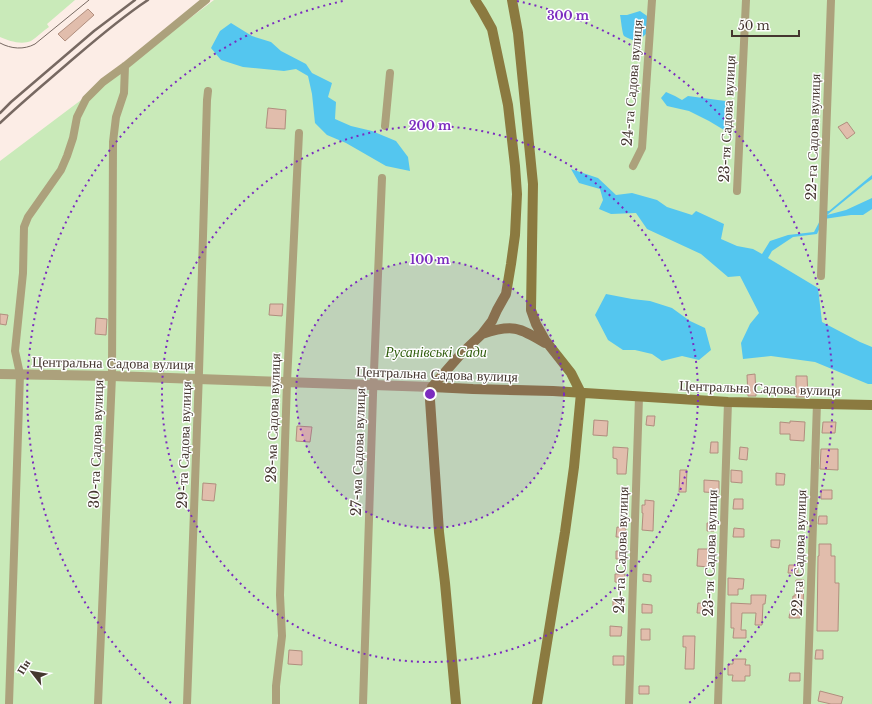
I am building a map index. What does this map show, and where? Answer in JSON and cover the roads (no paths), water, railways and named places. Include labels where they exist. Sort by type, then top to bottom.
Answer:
[{"type":"main road","points":[[456,704],[440,532],[430,400],[432,387],[460,355],[482,334],[492,321],[506,294],[515,235],[516,194],[513,143],[506,97],[492,29],[475,0]]},
{"type":"main road","points":[[512,0],[518,33],[533,184],[531,310],[536,324],[549,345],[571,373],[581,393],[573,474],[565,532],[537,704]]},
{"type":"main road","points":[[482,334],[497,329],[515,328],[531,334],[549,345]]},
{"type":"main road","name":"Центральна Садова вулиця","points":[[432,387],[581,393],[728,402],[872,405]]},
{"type":"street","points":[[9,704],[20,374],[15,351],[23,273],[24,226],[28,217],[61,170],[68,156],[77,116],[86,100],[103,82],[206,0]]},
{"type":"street","name":"24-та Садова вулиця","points":[[633,166],[642,148],[652,0]]},
{"type":"street","name":"23-тя Садова вулиця","points":[[737,191],[746,0]]},
{"type":"street","name":"22-га Садова вулиця","points":[[821,276],[831,0]]},
{"type":"street","name":"30-та Садова вулиця","points":[[98,704],[112,376],[113,142],[116,117],[124,93],[125,66]]},
{"type":"street","points":[[385,126],[390,73]]},
{"type":"street","name":"29-та Садова вулиця","points":[[187,704],[208,91]]},
{"type":"street","name":"28-ма Садова вулиця","points":[[276,704],[276,686],[282,636],[280,595],[287,382],[299,133]]},
{"type":"street","name":"27-ма Садова вулиця","points":[[363,704],[382,178]]},
{"type":"street","name":"Центральна Садова вулиця","points":[[0,374],[112,376],[432,387]]},
{"type":"street","name":"24-та Садова вулиця","points":[[629,704],[639,397]]},
{"type":"street","name":"23-тя Садова вулиця","points":[[718,704],[728,402]]},
{"type":"street","name":"22-га Садова вулиця","points":[[807,704],[817,403]]},
{"type":"water","points":[[640,11],[650,18],[646,34],[637,42],[624,36],[620,15],[627,15]]},
{"type":"water","points":[[231,23],[252,36],[271,42],[281,51],[306,64],[312,73],[332,83],[328,97],[336,102],[335,119],[351,126],[372,131],[396,141],[408,157],[410,171],[386,166],[346,143],[327,135],[315,123],[312,94],[308,76],[296,69],[284,71],[243,67],[221,60],[211,48],[220,31]]},
{"type":"water","points":[[666,92],[682,100],[688,96],[733,102],[730,127],[724,130],[689,111],[667,106],[661,98]]},
{"type":"water","points":[[571,169],[598,178],[616,195],[632,193],[657,200],[667,207],[692,215],[696,211],[724,224],[721,239],[737,246],[753,249],[762,254],[770,241],[788,235],[814,232],[825,211],[829,211],[872,175],[872,179],[827,215],[846,210],[872,198],[872,209],[863,215],[851,215],[824,219],[817,234],[793,237],[772,251],[768,258],[818,288],[822,322],[872,347],[872,384],[868,384],[815,362],[771,356],[743,359],[741,343],[750,324],[759,313],[740,276],[728,277],[701,254],[647,229],[636,213],[611,214],[599,209],[603,200],[600,189],[579,183]]},
{"type":"water","points":[[606,294],[650,301],[672,308],[690,321],[705,328],[711,350],[699,360],[682,356],[662,361],[652,354],[635,350],[623,350],[608,340],[595,315]]},
{"type":"tram line","points":[[0,43],[9,47],[18,48],[31,46],[89,0]]},
{"type":"railway","points":[[0,113],[94,31],[135,0]]},
{"type":"railway","points":[[0,123],[96,39],[148,0]]},
{"type":"park label","name":"Русанівські Сади","points":[[436,352]]}]
